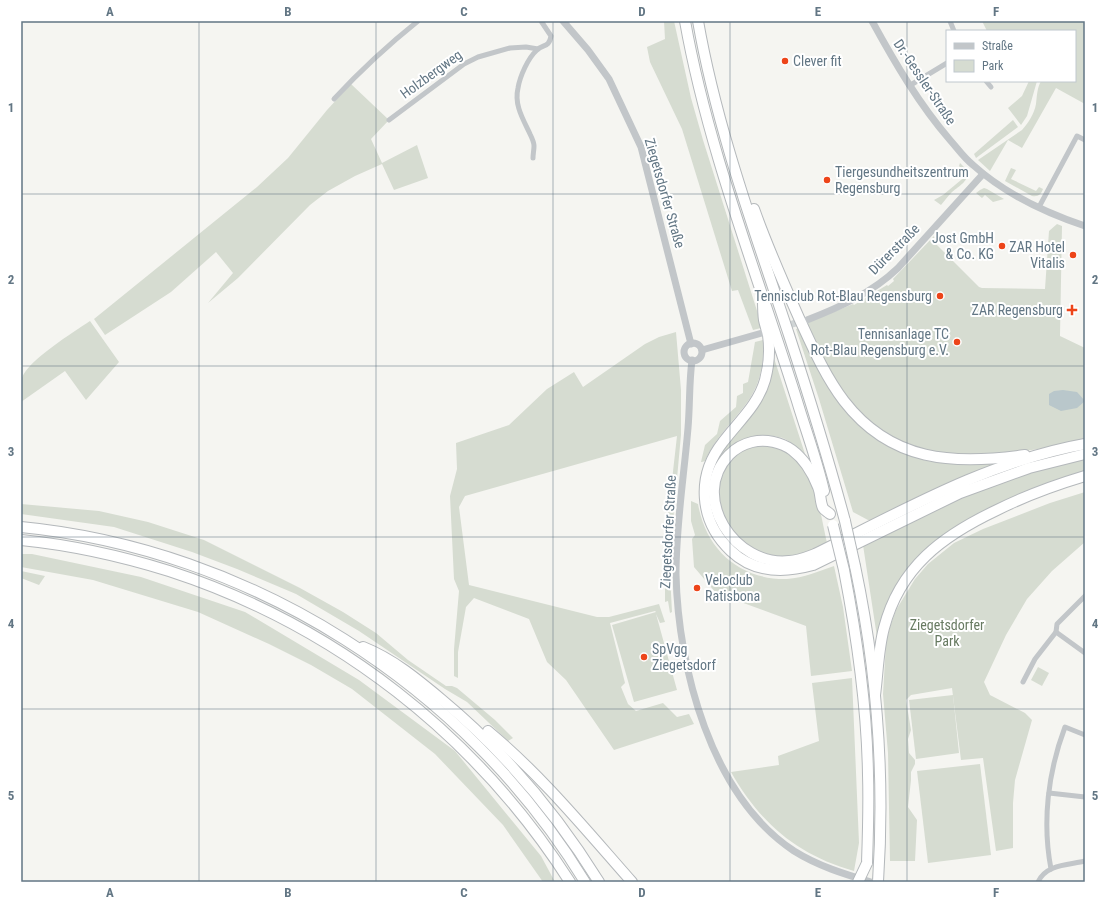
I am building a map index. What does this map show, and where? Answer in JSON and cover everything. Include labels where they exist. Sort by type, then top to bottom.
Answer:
[{"type":"highway","points":[[685,21],[696,74],[713,138],[821,479],[844,570],[859,663],[865,718],[868,775],[866,882]]},
{"type":"highway","points":[[698,21],[710,79],[734,166],[821,436],[845,521],[855,566],[868,636],[876,695],[881,780],[878,882]]},
{"type":"highway","points":[[734,166],[745,183],[754,211],[782,281],[813,349],[843,400],[874,432],[901,446],[928,456],[959,460],[995,459],[1085,444]]},
{"type":"highway","points":[[763,299],[764,319],[768,335],[770,358],[765,381],[754,402],[713,456],[705,479],[704,489],[707,512],[713,529],[724,545],[735,555],[748,563],[760,568],[783,571],[813,565],[960,493],[1029,468],[1085,454]]},
{"type":"highway","points":[[830,514],[823,508],[818,488],[806,465],[793,451],[783,445],[760,440],[748,443],[732,453],[718,470],[714,494],[720,521],[727,533],[745,550],[760,558],[788,562],[800,560],[815,554],[920,501],[956,485],[996,469],[1055,450]]},
{"type":"highway","points":[[876,695],[884,629],[891,606],[907,577],[927,554],[960,528],[1050,488],[1085,476]]},
{"type":"highway","points":[[21,528],[84,536],[154,554],[200,569],[268,597],[347,640],[384,656],[431,690],[488,740],[539,796],[562,826],[599,882]]},
{"type":"highway","points":[[21,540],[90,550],[146,564],[188,578],[250,602],[320,638],[390,686],[432,720],[459,745],[498,785],[521,813],[570,882]]},
{"type":"highway","points":[[347,640],[416,690],[467,734],[540,816],[585,882]]},
{"type":"highway","points":[[431,690],[474,720],[527,766],[585,827],[632,882]]},
{"type":"highway","points":[[557,862],[564,882]]},
{"type":"highway","points":[[858,882],[866,863]]},
{"type":"street","points":[[334,99],[392,42],[418,21]]},
{"type":"street","points":[[533,158],[534,144],[519,111],[517,101],[518,88],[524,70],[538,48],[548,44],[551,41],[551,36],[541,21]]},
{"type":"street","name":"Ziegetsdorfer Straße","points":[[562,21],[588,50],[608,79],[641,147],[691,344]]},
{"type":"street","name":"Dr.-Gessler-Straße","points":[[872,21],[909,86],[940,130],[972,164],[983,174],[1012,193],[1039,207],[1085,226]]},
{"type":"street","name":"Holzbergweg","points":[[389,120],[464,64],[478,57],[510,48],[538,48]]},
{"type":"street","points":[[909,86],[946,64]]},
{"type":"street","points":[[987,82],[991,87]]},
{"type":"street","points":[[1039,207],[1077,136],[1085,140]]},
{"type":"street","name":"Dürerstraße","points":[[807,320],[846,304],[887,279],[983,174]]},
{"type":"street","points":[[702,350],[762,333]]},
{"type":"street","points":[[691,344],[698,345],[702,350],[698,359],[688,359],[685,354],[686,347],[691,344]]},
{"type":"street","name":"Ziegetsdorfer Straße","points":[[692,360],[688,426],[678,529],[676,572],[682,643],[693,695],[726,773],[752,814],[782,842],[807,858],[826,867],[870,882]]},
{"type":"street","points":[[1022,682],[1036,659],[1056,632],[1057,624],[1085,596]]},
{"type":"street","points":[[1056,632],[1085,653]]},
{"type":"street","points":[[1051,869],[1047,845],[1049,793],[1058,745],[1065,727],[1085,735]]},
{"type":"street","points":[[1049,793],[1085,797]]},
{"type":"street","points":[[1038,882],[1045,872],[1051,869],[1085,860]]},
{"type":"green space","points":[[664,21],[674,21],[691,98],[758,314],[761,328],[753,330],[738,290],[732,291],[682,129],[650,62],[647,47],[665,39]]},
{"type":"green space","points":[[982,21],[1085,21],[1085,104],[1056,88],[1022,148],[1008,140],[990,171],[978,160],[1025,127],[1034,111],[1041,82],[1076,82],[1076,30],[986,30]]},
{"type":"green space","points":[[1029,82],[1037,82],[1027,116],[1021,125],[1008,108],[1022,96]]},
{"type":"green space","points":[[351,84],[389,120],[371,139],[382,163],[417,145],[428,178],[394,190],[382,164],[355,176],[328,191],[310,205],[238,278],[208,303],[233,273],[216,252],[171,292],[105,335],[94,319],[257,187],[288,158],[327,110]]},
{"type":"green space","points":[[1013,120],[1018,127],[976,158],[974,154]]},
{"type":"green space","points":[[960,163],[967,170],[968,174],[967,177],[941,205],[934,200],[943,195],[967,175],[959,166]]},
{"type":"green space","points":[[1011,168],[1016,170],[1011,179],[1036,191],[1039,187],[1043,189],[1040,194],[1038,196],[1032,196],[1005,181]]},
{"type":"green space","points":[[984,188],[1004,199],[993,202],[985,195],[982,198],[976,193]]},
{"type":"green space","points":[[1057,224],[1062,226],[1060,336],[1085,348],[1085,441],[1041,449],[983,455],[950,455],[920,449],[898,440],[877,427],[859,411],[836,380],[807,323],[853,304],[854,305],[887,285],[888,286],[934,236],[935,238],[933,241],[979,287],[1045,289],[1049,231]]},
{"type":"green space","points":[[90,321],[119,362],[86,400],[65,371],[21,402],[21,381],[26,371],[52,347]]},
{"type":"green space","points":[[799,328],[872,436],[905,454],[927,461],[960,464],[995,463],[996,465],[873,520],[868,520],[853,512],[796,329]]},
{"type":"green space","points":[[676,332],[681,390],[681,435],[670,554],[672,612],[670,613],[668,601],[665,602],[665,542],[677,436],[465,496],[459,507],[469,585],[597,617],[609,617],[659,604],[665,622],[660,623],[656,614],[677,690],[634,702],[612,625],[656,612],[655,611],[610,623],[625,683],[621,687],[628,704],[636,711],[663,703],[677,717],[689,714],[694,724],[614,750],[566,680],[547,662],[529,619],[474,598],[466,607],[458,652],[458,678],[454,676],[454,649],[459,591],[454,579],[450,496],[457,469],[456,443],[509,425],[547,389],[574,372],[583,387],[645,344],[659,337]]},
{"type":"green space","points":[[763,340],[762,365],[755,390],[746,404],[713,445],[705,461],[701,462],[705,445],[717,434],[720,421],[736,407],[737,396],[743,393],[743,384],[748,382],[755,342]]},
{"type":"green space","points":[[774,358],[805,454],[785,439],[763,435],[753,436],[735,444],[727,451],[721,458],[712,477],[712,467],[719,453],[763,398],[770,380]]},
{"type":"green space","points":[[768,444],[783,449],[794,456],[802,465],[814,490],[827,543],[797,555],[785,557],[770,556],[747,545],[729,527],[725,520],[720,501],[720,481],[723,472],[734,456],[745,448]]},
{"type":"green space","points":[[1085,458],[1085,473],[959,525],[921,553],[904,575],[877,637],[863,545],[974,491],[1036,470]]},
{"type":"green space","name":"Ziegetsdorfer Park","points":[[1085,492],[1085,542],[1052,571],[1027,599],[1006,635],[984,682],[990,695],[1025,713],[1032,720],[1015,780],[1013,803],[1013,848],[996,851],[983,758],[961,760],[952,688],[911,695],[906,700],[911,730],[908,739],[909,753],[915,760],[915,764],[911,772],[908,807],[917,820],[915,861],[890,861],[888,753],[883,694],[886,643],[896,610],[915,579],[928,564],[954,543],[983,529],[1050,503]]},
{"type":"green space","points":[[691,501],[698,504],[702,520],[717,548],[740,568],[754,574],[770,578],[787,579],[805,576],[834,566],[843,607],[852,671],[811,676],[806,626],[716,593],[694,567],[692,539],[695,535],[691,521]]},
{"type":"green space","points":[[21,504],[99,511],[148,522],[204,540],[300,588],[343,612],[376,633],[408,660],[446,686],[457,688],[495,720],[513,738],[508,741],[467,702],[445,689],[359,631],[296,594],[192,552],[114,527],[21,514]]},
{"type":"green space","points":[[21,554],[32,554],[141,577],[245,612],[359,680],[455,751],[541,856],[555,882],[543,882],[503,825],[435,754],[352,689],[311,665],[269,644],[198,612],[93,580],[21,567]]},
{"type":"green space","points":[[21,571],[45,576],[39,585],[21,578]]},
{"type":"green space","points":[[1038,667],[1049,673],[1042,686],[1031,680]]},
{"type":"green space","points":[[852,678],[859,843],[854,871],[815,856],[782,835],[754,807],[731,772],[779,765],[778,756],[819,741],[812,683]]},
{"type":"green space","points":[[953,695],[959,753],[916,759],[909,700]]},
{"type":"green space","points":[[980,764],[991,855],[928,863],[917,771]]},
{"type":"shaded area","points":[[1063,390],[1077,392],[1085,401],[1077,408],[1061,411],[1049,405],[1049,394],[1054,391]]},
{"type":"tunnel","points":[[771,331],[805,320]]},
{"type":"place","name":"Clever fit","points":[[785,61]]},
{"type":"place","name":"Tiergesundheitszentrum Regensburg","points":[[827,180]]},
{"type":"place","name":"Jost GmbH & Co. KG","points":[[1002,246]]},
{"type":"place","name":"ZAR Hotel Vitalis","points":[[1073,255]]},
{"type":"place","name":"Tennisclub Rot-Blau Regensburg","points":[[940,296]]},
{"type":"place","name":"ZAR Regensburg","points":[[1072,310]]},
{"type":"place","name":"Tennisanlage TC Rot-Blau Regensburg e.V.","points":[[957,342]]},
{"type":"place","name":"Veloclub Ratisbona","points":[[697,588]]},
{"type":"place","name":"SpVgg Ziegetsdorf","points":[[644,657]]}]
